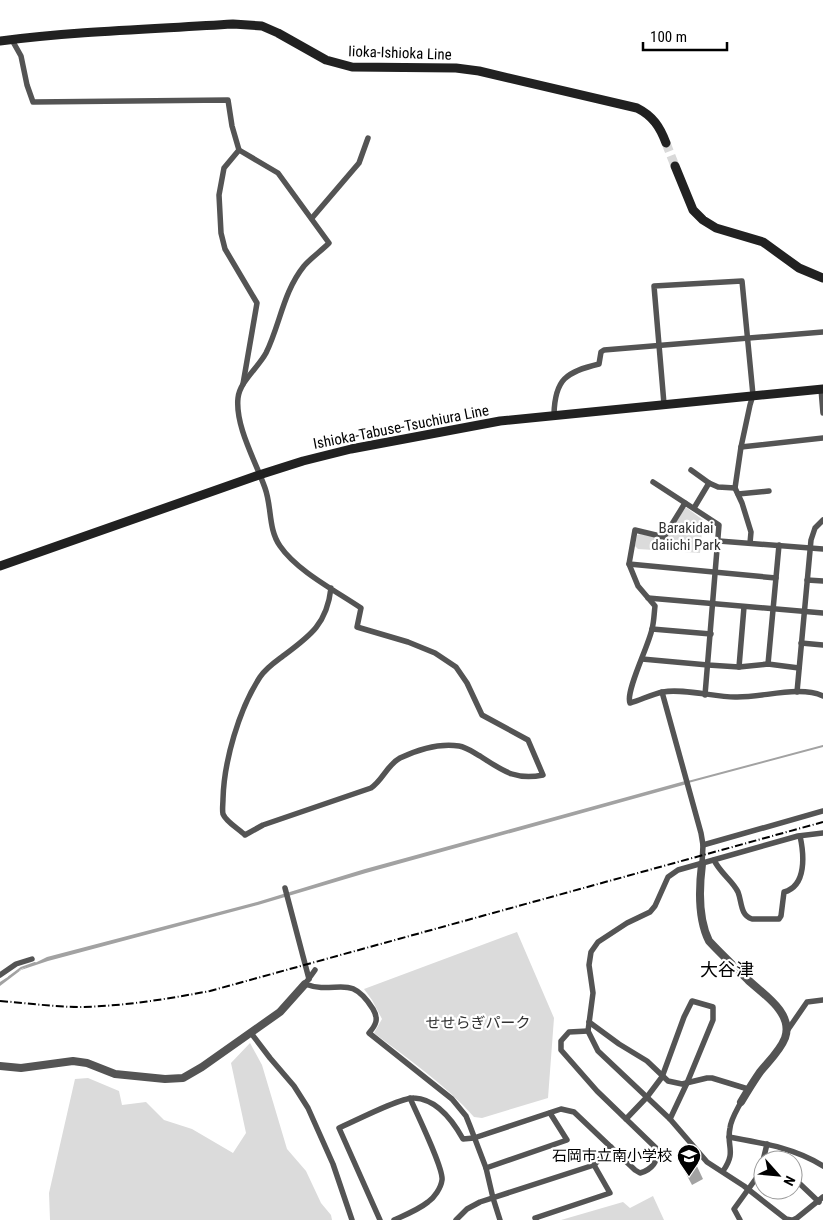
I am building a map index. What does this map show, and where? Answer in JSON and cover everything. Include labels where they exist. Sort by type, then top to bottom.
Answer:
[{"type":"main road","name":"Iioka-Ishioka Line","points":[[0,41],[32,36],[253,24],[278,32],[326,60],[337,64],[370,68],[456,68],[480,71],[637,108],[657,123],[666,143]]},
{"type":"main road","points":[[675,166],[693,210],[703,220],[716,228],[763,242],[799,268],[823,278]]},
{"type":"main road","name":"Ishioka-Tabuse-Tsuchiura Line","points":[[0,566],[303,461],[406,438],[500,421],[554,414],[822,389]]},
{"type":"street","points":[[12,40],[21,56],[27,85],[33,102],[228,100],[232,126],[239,150],[278,173],[329,243],[304,266],[289,292],[266,353],[243,386],[238,397],[239,417],[259,475],[266,489],[273,532],[280,546],[297,565],[361,608],[357,627],[408,642],[435,653],[456,667],[467,683],[482,715],[528,740],[543,775],[530,778],[506,772],[461,746],[450,745],[421,750],[398,759],[388,767],[378,784],[371,788],[263,826],[245,835],[226,819],[222,813],[223,788],[229,749],[247,702],[260,676],[315,629],[325,616],[331,588]]},
{"type":"street","points":[[312,218],[359,163],[368,138]]},
{"type":"street","points":[[239,150],[224,168],[219,195],[221,233],[225,249],[257,304],[243,386]]},
{"type":"street","points":[[664,404],[654,286],[742,281],[754,396],[750,405],[741,447],[737,491],[751,532],[750,543]]},
{"type":"street","points":[[554,414],[556,390],[564,380],[580,368],[599,364],[601,352],[604,350],[823,332]]},
{"type":"street","points":[[822,389],[823,413]]},
{"type":"street","points":[[741,447],[823,438]]},
{"type":"street","points":[[690,470],[718,487],[737,491],[769,491]]},
{"type":"street","points":[[653,482],[719,525],[705,695]]},
{"type":"street","points":[[694,508],[710,483]]},
{"type":"street","points":[[685,503],[664,537],[635,530],[629,564],[638,586],[655,606],[652,629],[631,684],[628,699],[630,703],[662,692],[673,691],[736,698],[797,692],[823,696]]},
{"type":"street","points":[[797,692],[810,548],[813,533],[823,520]]},
{"type":"street","points":[[719,540],[823,549]]},
{"type":"street","points":[[768,664],[779,546]]},
{"type":"street","points":[[629,564],[776,578]]},
{"type":"street","points":[[807,580],[823,581]]},
{"type":"street","points":[[648,598],[823,613]]},
{"type":"street","points":[[739,667],[744,607]]},
{"type":"street","points":[[652,629],[710,634]]},
{"type":"street","points":[[801,643],[823,645]]},
{"type":"street","points":[[642,659],[739,667],[768,664],[799,668]]},
{"type":"street","points":[[662,692],[703,845],[700,884],[706,934],[709,941],[778,1008],[786,1024],[787,1031]]},
{"type":"street","points":[[703,845],[823,811]]},
{"type":"street","points":[[803,1186],[821,1199],[792,1220],[786,1219],[748,1189],[707,1162],[670,1119],[598,1051],[588,1031],[593,993],[589,965],[591,952],[598,942],[627,923],[650,912],[655,906],[668,877],[672,873],[800,836],[823,833]]},
{"type":"street","points":[[714,860],[720,872],[735,888],[740,904],[748,918],[779,919],[784,892],[792,889],[804,866],[804,853],[800,836]]},
{"type":"street","points":[[285,890],[307,981],[315,988],[350,987],[363,994],[377,1018],[377,1022],[369,1033],[452,1099],[466,1116],[486,1168],[500,1220]]},
{"type":"street","points":[[0,975],[16,964],[32,959]]},
{"type":"street","points":[[0,1066],[21,1068],[73,1061],[86,1063],[115,1074],[183,1078],[251,1034],[280,1012],[315,970]]},
{"type":"street","points":[[723,1171],[731,1155],[730,1128],[748,1090],[775,1054],[784,1040],[787,1031],[807,1002],[823,1000]]},
{"type":"street","points":[[626,1119],[647,1097],[662,1077],[684,1016],[692,1001],[713,1007],[713,1020],[670,1119]]},
{"type":"street","points":[[589,1022],[646,1062],[662,1077],[674,1083],[712,1078],[748,1090]]},
{"type":"street","points":[[380,1220],[339,1128],[410,1098],[423,1100],[438,1108],[449,1118],[463,1139],[474,1138],[561,1109],[574,1112],[640,1173],[649,1170],[654,1165],[656,1148],[597,1091],[561,1050],[561,1040],[569,1032],[588,1031]]},
{"type":"street","points":[[251,1034],[294,1086],[308,1108],[333,1164],[352,1220]]},
{"type":"street","points":[[394,1220],[429,1202],[442,1180],[442,1174],[410,1098]]},
{"type":"street","points":[[486,1168],[567,1140],[550,1113]]},
{"type":"street","points":[[729,1137],[766,1144],[805,1155],[823,1166]]},
{"type":"street","points":[[765,1150],[766,1144]]},
{"type":"street","points":[[457,1219],[467,1209],[493,1198],[594,1165],[611,1148]]},
{"type":"street","points":[[533,1219],[610,1193],[594,1165]]},
{"type":"street","points":[[740,1220],[734,1209],[753,1183]]},
{"type":"green space","name":"Barakidai daiichi Park","points":[[685,508],[703,520],[700,553],[638,549],[635,546],[637,535],[640,534],[665,539]]},
{"type":"green space","name":"せせらぎパーク","points":[[517,932],[554,1018],[548,1098],[482,1118],[474,1117],[439,1083],[374,1033],[382,1019],[364,989]]},
{"type":"green space","points":[[250,1043],[262,1065],[287,1149],[306,1171],[321,1203],[331,1215],[332,1220],[50,1220],[49,1193],[75,1079],[88,1078],[119,1091],[122,1105],[146,1102],[164,1120],[192,1129],[233,1153],[246,1133],[231,1063]]},
{"type":"green space","points":[[653,1196],[664,1220],[561,1220],[623,1202],[630,1208]]},
{"type":"shaded area","points":[[685,781],[687,784],[21,970],[47,957],[257,902],[365,869]]},
{"type":"shaded area","points":[[21,970],[0,986],[0,982],[5,978]]},
{"type":"shaded area","points":[[694,1160],[703,1179],[692,1185],[682,1166]]},
{"type":"waterway","points":[[688,782],[823,746]]},
{"type":"waterway","points":[[9,977],[21,968],[35,963]]},
{"type":"tunnel","points":[[666,143],[675,166]]},
{"type":"railway","points":[[0,1001],[81,1007],[146,1002],[210,991],[823,822]]},
{"type":"place","name":"石岡市立南小学校","points":[[689,1177]]},
{"type":"district","name":"大谷津","points":[[727,970]]}]
